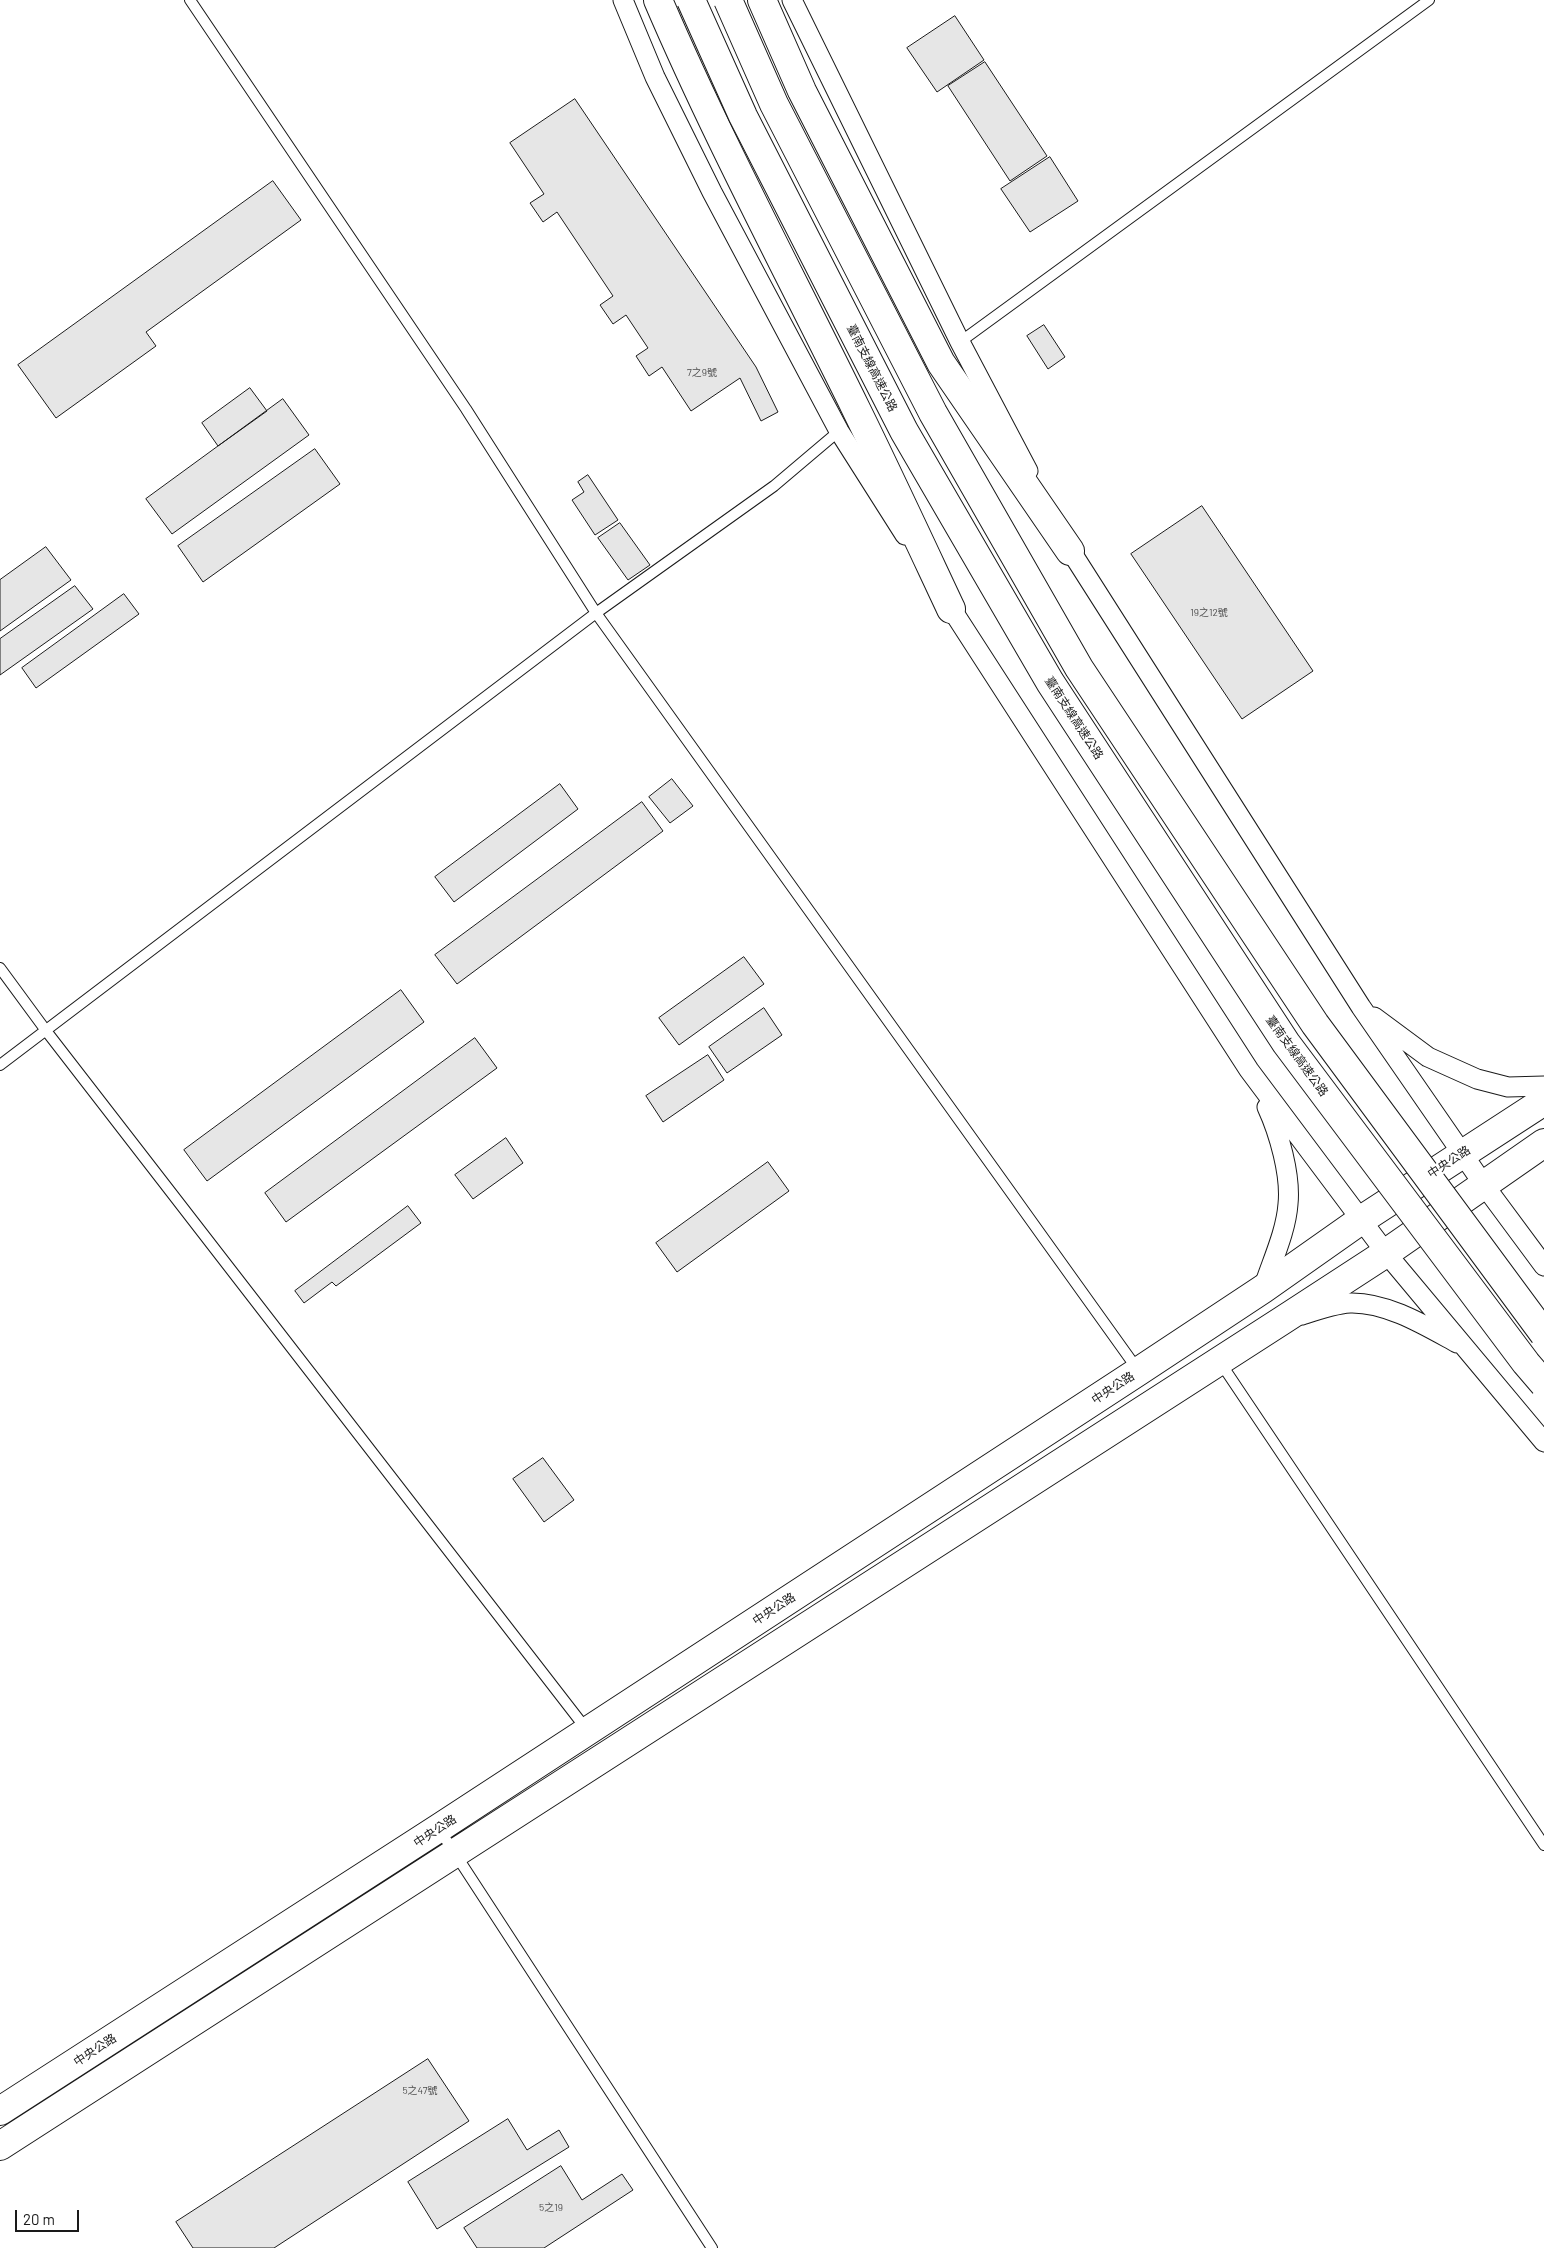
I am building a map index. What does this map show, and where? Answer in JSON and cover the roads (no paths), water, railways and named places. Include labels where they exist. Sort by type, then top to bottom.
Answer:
[{"type":"main road","points":[[658,0],[691,76],[776,251],[857,411],[951,609]]},
{"type":"main road","name":"臺南支線高速公路","points":[[690,0],[743,116],[904,431],[1050,682],[1286,1042],[1526,1363],[1544,1384]]},
{"type":"main road","points":[[728,0],[774,104],[933,413],[1079,668],[1315,1024],[1544,1334]]},
{"type":"main road","points":[[762,0],[802,91],[941,363],[1070,551]]},
{"type":"main road","name":"中央公路","points":[[0,2111],[439,1828],[1139,1371],[1264,1289],[1361,1220],[1544,1101]]},
{"type":"main road","points":[[0,2146],[1284,1320],[1386,1253],[1544,1143]]},
{"type":"street","points":[[623,0],[655,77],[712,192],[839,431],[951,609],[1249,1070],[1386,1253],[1544,1442]]},
{"type":"street","points":[[792,0],[960,342],[1070,551],[1361,1007],[1484,1185],[1544,1266]]},
{"type":"street","points":[[1361,1007],[1428,1057],[1477,1078],[1508,1087],[1544,1086]]},
{"type":"street","points":[[1249,1070],[1277,1127],[1285,1166],[1289,1203],[1264,1289]]},
{"type":"street","points":[[1284,1320],[1351,1303],[1380,1308],[1406,1317],[1467,1348]]},
{"type":"lane","points":[[190,0],[466,409],[596,613],[1139,1371]]},
{"type":"lane","points":[[960,342],[1430,0]]},
{"type":"lane","points":[[0,1065],[47,1032],[596,613],[774,486],[839,431]]},
{"type":"lane","points":[[0,968],[47,1032],[588,1731]]},
{"type":"lane","points":[[1219,1361],[1544,1845]]},
{"type":"lane","points":[[439,1828],[712,2248]]}]
